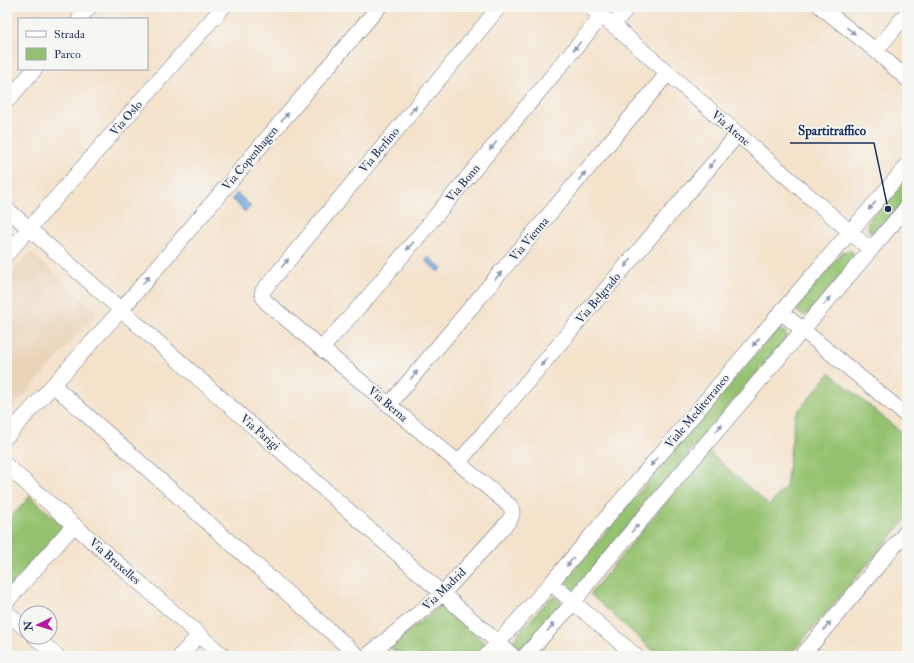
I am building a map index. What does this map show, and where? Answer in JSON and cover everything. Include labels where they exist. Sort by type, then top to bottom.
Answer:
[{"type":"street","points":[[80,18],[89,7]]},
{"type":"street","name":"Via Oslo","points":[[7,254],[223,7]]},
{"type":"street","name":"Via Copenhagen","points":[[7,436],[121,310],[379,7]]},
{"type":"street","name":"Via Berlino","points":[[262,294],[265,287],[499,7]]},
{"type":"street","name":"Via Bonn","points":[[322,348],[368,297],[602,16],[628,7]]},
{"type":"street","points":[[821,7],[876,51],[907,79]]},
{"type":"street","points":[[876,51],[907,13]]},
{"type":"street","name":"Via Atene","points":[[602,16],[871,250]]},
{"type":"street","points":[[7,101],[34,70]]},
{"type":"street","name":"Via Vienna","points":[[389,405],[668,73]]},
{"type":"street","name":"Via Belgrado","points":[[458,463],[738,134]]},
{"type":"street","name":"Viale Mediterraneo","points":[[486,656],[551,583],[849,232],[907,166]]},
{"type":"street","points":[[525,656],[574,602],[587,584],[907,207]]},
{"type":"street","name":"Via Parigi","points":[[7,209],[513,656]]},
{"type":"street","name":"Via Berna","points":[[262,294],[266,302],[510,506],[512,514]]},
{"type":"street","points":[[781,312],[802,330],[904,407]]},
{"type":"street","points":[[53,385],[358,656]]},
{"type":"street","name":"Via Bruxelles","points":[[7,466],[223,656]]},
{"type":"street","name":"Via Madrid","points":[[367,656],[443,593],[508,522],[512,514]]},
{"type":"street","points":[[7,600],[74,525]]},
{"type":"street","points":[[802,656],[907,531]]},
{"type":"street","points":[[551,583],[636,656]]},
{"type":"street","points":[[7,613],[18,622]]},
{"type":"street","points":[[180,656],[199,635]]},
{"type":"street","points":[[44,645],[57,656]]},
{"type":"shaded area","points":[[31,252],[98,313],[7,414],[7,278]]},
{"type":"green space","points":[[907,176],[907,198],[878,232],[870,232],[867,226],[869,220]]},
{"type":"green space","points":[[852,251],[855,258],[808,314],[803,315],[797,311],[798,305],[842,252]]},
{"type":"green space","points":[[780,330],[785,332],[787,337],[575,589],[570,588],[566,583],[567,578],[775,331]]},
{"type":"green space","points":[[830,373],[907,437],[907,518],[789,656],[659,656],[590,594],[708,451],[769,505],[786,486],[795,415]]},
{"type":"green space","points":[[30,496],[64,527],[7,589],[7,522]]},
{"type":"green space","points":[[553,597],[557,597],[562,605],[523,649],[517,648],[514,643],[514,639],[548,600]]},
{"type":"green space","points":[[441,605],[486,644],[475,656],[400,656],[390,647]]},
{"type":"water","points":[[237,193],[251,206],[245,212],[232,199]]},
{"type":"water","points":[[429,257],[442,268],[439,272],[425,261]]},
{"type":"place","name":"Spartitraffico","points":[[888,209]]}]
